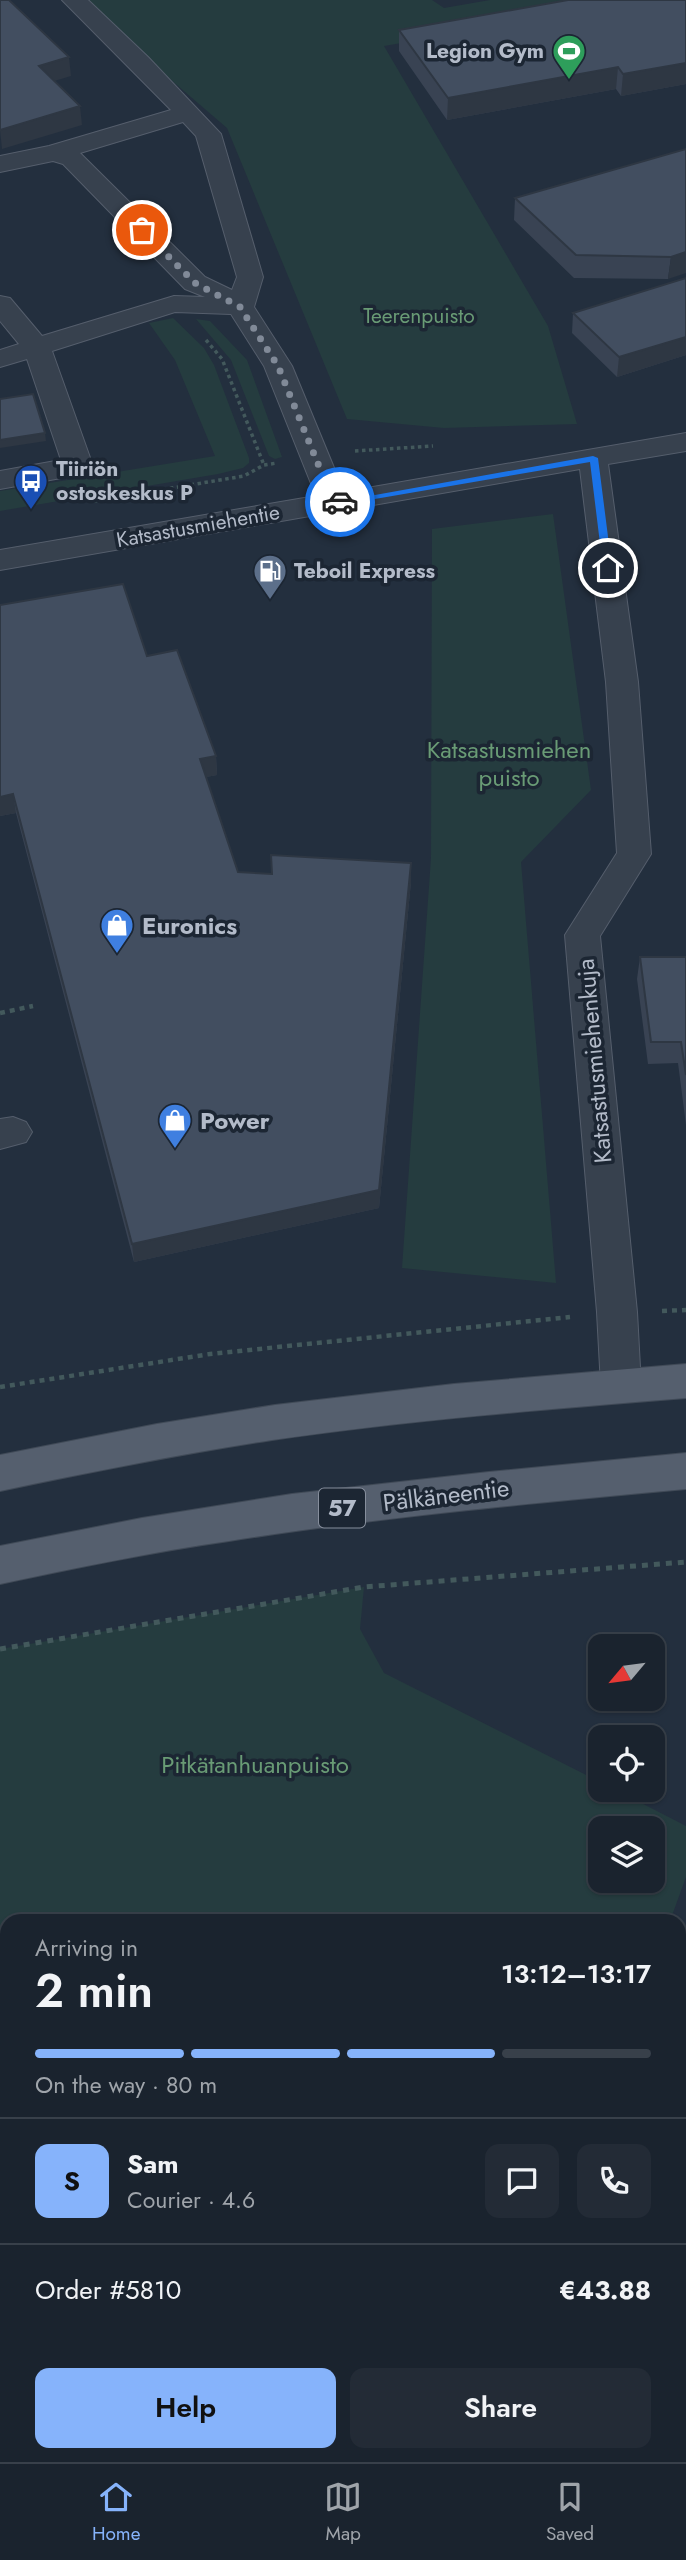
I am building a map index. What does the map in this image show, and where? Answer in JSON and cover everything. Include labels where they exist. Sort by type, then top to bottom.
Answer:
[{"type":"main road","points":[[0,1473],[94,1453],[313,1417],[686,1381]]},
{"type":"main road","name":"Pälkäneentie","points":[[0,1565],[163,1533],[348,1507],[523,1486],[686,1471]]},
{"type":"street","points":[[74,0],[208,134],[250,277],[240,307]]},
{"type":"street","points":[[0,164],[54,153],[188,113]]},
{"type":"street","points":[[54,153],[72,159],[195,283],[240,307],[278,366],[334,503]]},
{"type":"street","points":[[0,304],[37,347],[78,466],[0,480]]},
{"type":"street","points":[[0,359],[124,317],[174,304],[240,307]]},
{"type":"street","name":"Katsastusmiehentie","points":[[0,560],[686,442]]},
{"type":"street","name":"Katsastusmiehenkuja","points":[[593,458],[622,682],[634,854],[582,935],[617,1312],[621,1386]]},
{"type":"path","points":[[174,304],[222,359],[264,465]]},
{"type":"path","points":[[0,1013],[33,1006]]},
{"type":"path","points":[[0,1387],[210,1354],[617,1312],[686,1310]]},
{"type":"path","points":[[0,1649],[363,1587],[686,1562]]},
{"type":"green space","name":"Teerenpuisto","points":[[78,0],[432,0],[444,8],[490,0],[650,0],[384,46],[548,326],[577,424],[444,428],[347,419],[227,128]]},
{"type":"green space","points":[[173,318],[204,348],[214,365],[249,463],[243,468],[218,474],[0,511],[0,491],[215,456],[175,360],[149,323]]},
{"type":"green space","points":[[196,319],[210,321],[247,360],[282,457],[275,459],[269,456],[231,360]]},
{"type":"green space","name":"Katsastusmiehen puisto","points":[[553,514],[591,790],[521,862],[556,1283],[402,1268],[431,858],[432,529]]},
{"type":"green space","name":"Pitkätanhuanpuisto","points":[[364,1587],[360,1629],[384,1673],[588,1776],[588,1802],[639,1802],[686,1826],[686,1877],[673,1914],[0,1914],[0,1649]]},
{"type":"building","points":[[0,0],[9,0],[69,57],[39,66],[80,106],[0,130]]},
{"type":"building","points":[[568,0],[686,0],[686,63],[623,74],[618,67],[448,98],[399,30]]},
{"type":"building","points":[[686,149],[686,252],[671,257],[576,255],[515,198]]},
{"type":"building","points":[[686,278],[686,337],[619,357],[573,313]]},
{"type":"building","points":[[33,394],[45,433],[0,440],[0,399]]},
{"type":"building","points":[[123,584],[147,656],[177,650],[216,756],[200,759],[238,872],[272,874],[271,855],[411,863],[379,1190],[132,1244],[13,794],[0,797],[0,605]]},
{"type":"building","points":[[640,957],[686,957],[686,1075],[681,1042],[651,1042]]},
{"type":"way so far","points":[[142,230],[195,283],[219,293],[240,307],[278,366],[334,503],[340,502]]},
{"type":"place","name":"Legion Gym","points":[[569,81]]},
{"type":"place","name":"Tiiriön ostoskeskus P","points":[[31,511]]},
{"type":"place","name":"Teboil Express","points":[[270,601]]},
{"type":"place","name":"Euronics","points":[[117,955]]},
{"type":"place","name":"Power","points":[[175,1150]]},
{"type":"route","points":[[340,502],[593,458],[608,568]]}]
